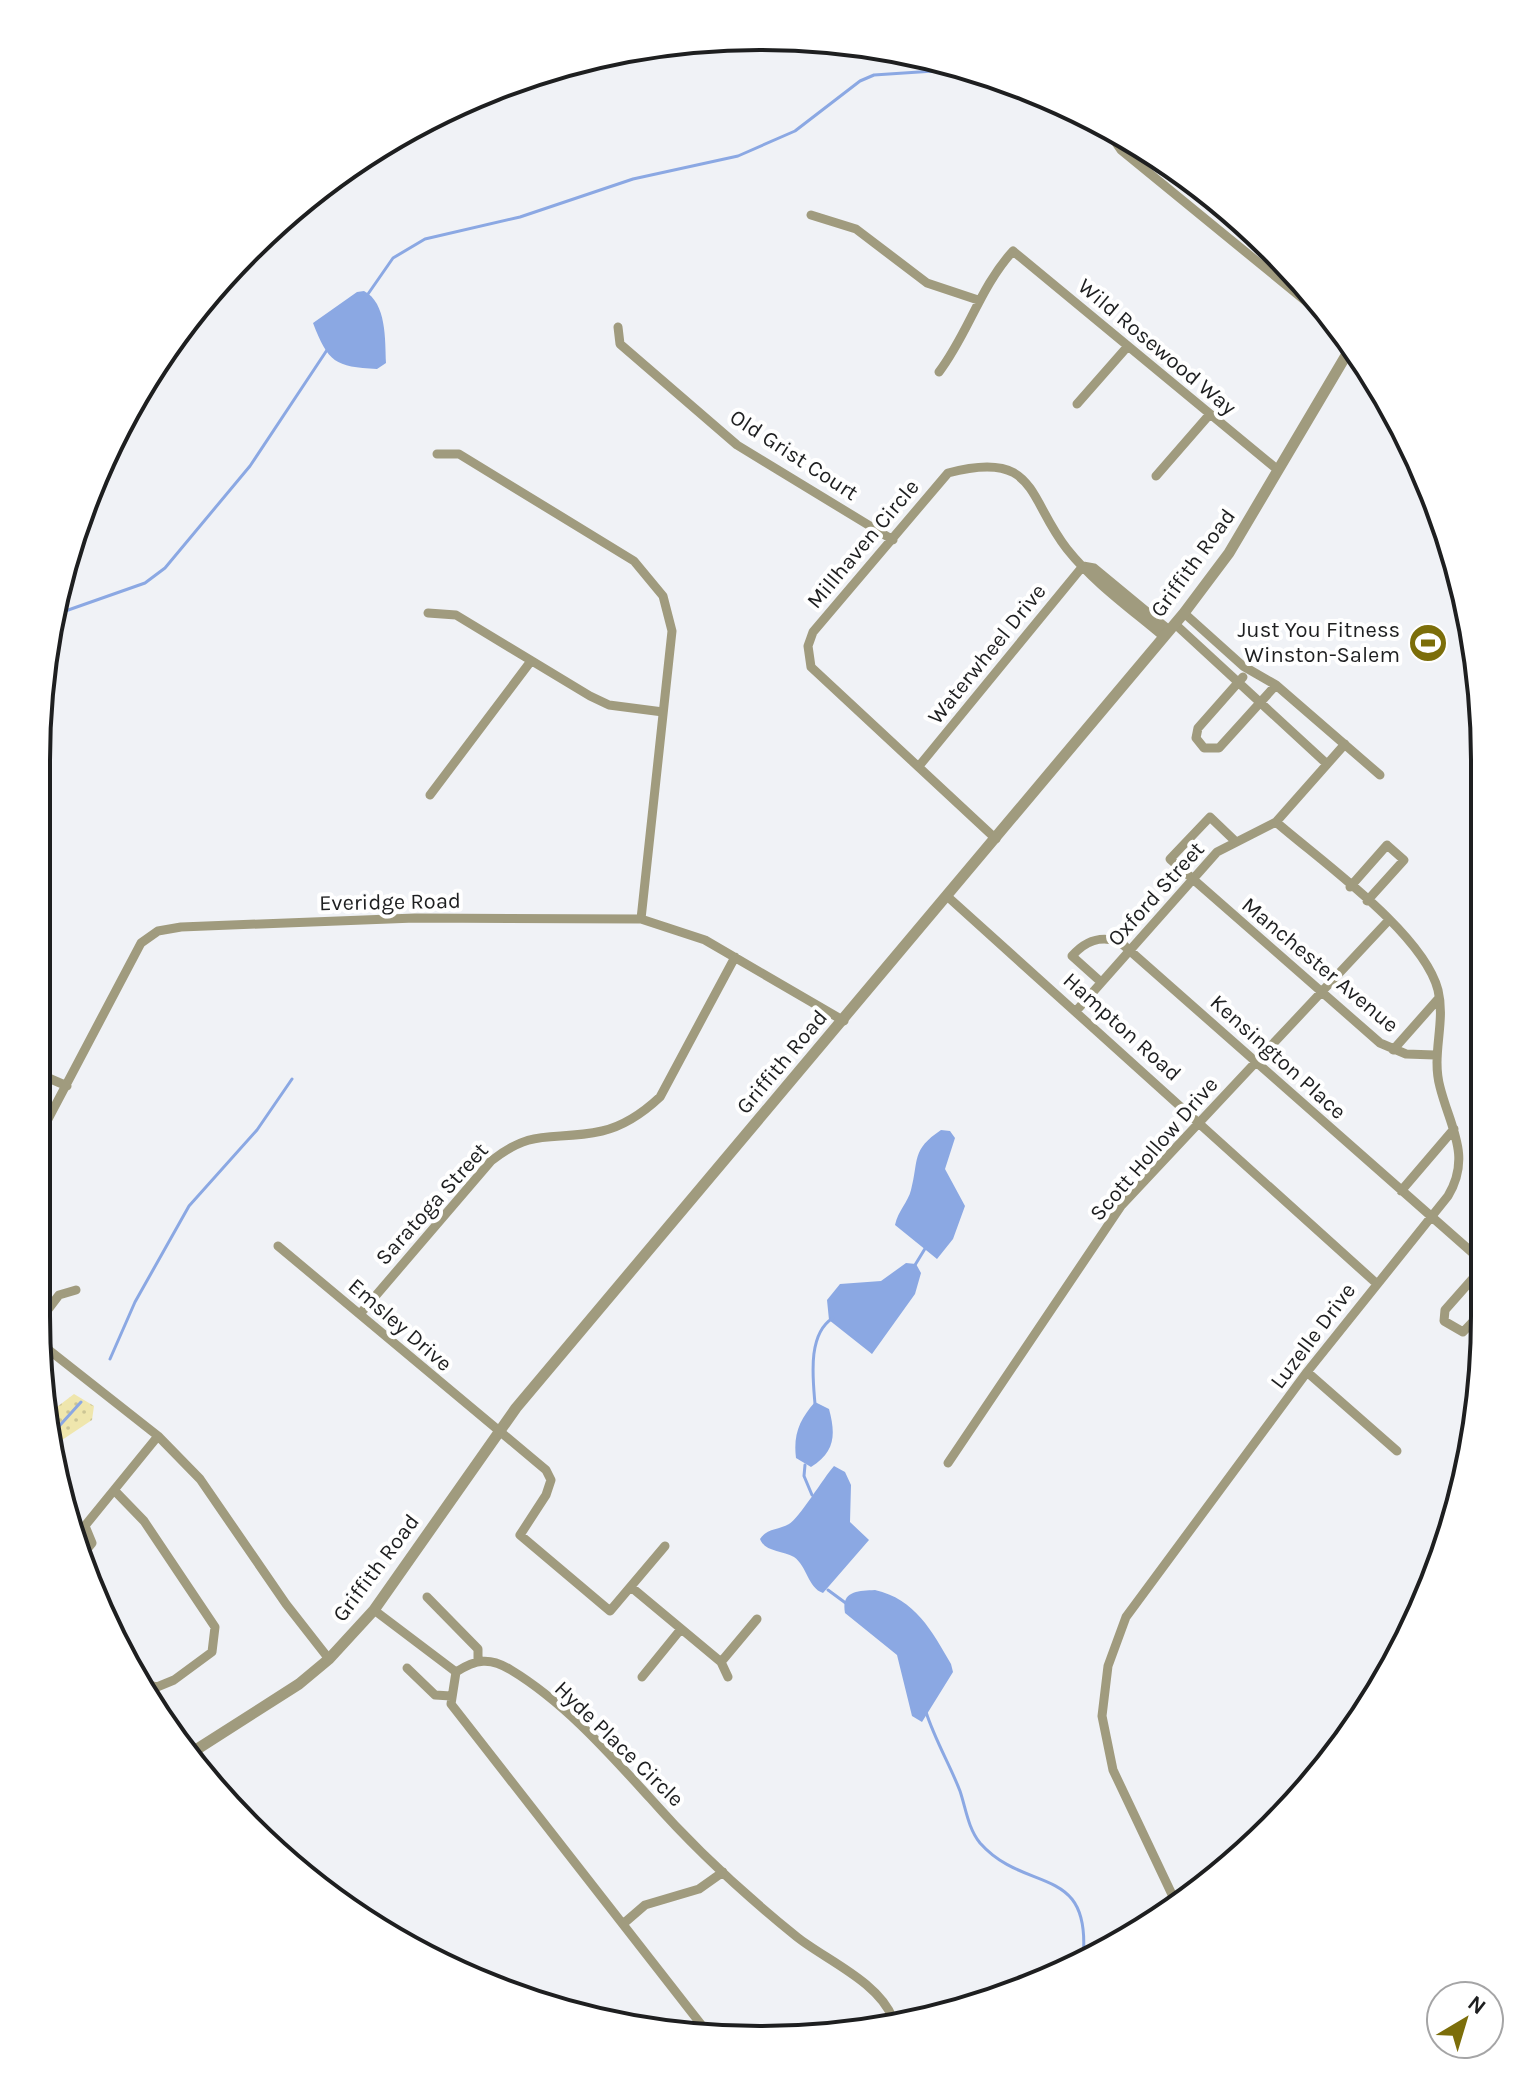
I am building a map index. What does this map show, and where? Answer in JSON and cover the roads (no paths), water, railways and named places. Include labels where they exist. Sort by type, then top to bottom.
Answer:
[{"type":"street","points":[[1119,147],[1296,293]]},
{"type":"street","points":[[811,215],[856,229],[927,283],[978,300],[960,345],[939,372]]},
{"type":"street","name":"Wild Rosewood Way","points":[[978,300],[1013,251],[1278,470]]},
{"type":"street","name":"Old Grist Court","points":[[618,327],[620,344],[737,445],[893,540]]},
{"type":"street","points":[[1077,404],[1128,346]]},
{"type":"street","name":"Griffith Road","points":[[198,1749],[299,1684],[329,1659],[374,1610],[497,1433],[1184,613],[1229,553],[1345,357]]},
{"type":"street","points":[[1156,476],[1210,414]]},
{"type":"street","points":[[437,454],[459,454],[634,561],[647,572],[663,596],[671,620],[641,919]]},
{"type":"street","name":"Millhaven Circle","points":[[996,839],[811,667],[807,657],[813,632],[948,473],[987,467],[1008,471],[1036,492],[1066,548],[1083,566],[1239,681],[1327,764]]},
{"type":"street","name":"Waterwheel Drive","points":[[919,766],[1083,566]]},
{"type":"street","points":[[428,613],[456,615],[609,705],[663,712]]},
{"type":"street","points":[[1184,613],[1250,670],[1276,685],[1380,775]]},
{"type":"street","points":[[430,795],[531,661]]},
{"type":"street","points":[[1250,670],[1198,728],[1198,743],[1208,750],[1219,748],[1276,685]]},
{"type":"street","points":[[1276,822],[1345,744]]},
{"type":"street","points":[[1192,879],[1170,859],[1210,817],[1234,840]]},
{"type":"street","name":"Oxford Street","points":[[1077,1010],[1192,879],[1234,840],[1276,822]]},
{"type":"street","name":"Luzelle Drive","points":[[1172,1894],[1113,1770],[1102,1716],[1108,1666],[1126,1617],[1307,1372],[1448,1196],[1459,1175],[1460,1148],[1440,1086],[1435,1055],[1440,1024],[1439,998],[1433,976],[1420,952],[1276,822]]},
{"type":"street","points":[[1350,887],[1387,845],[1404,860],[1367,901]]},
{"type":"street","name":"Manchester Avenue","points":[[1192,879],[1321,992],[1393,1050],[1435,1055]]},
{"type":"street","name":"Hampton Road","points":[[948,897],[1077,1010],[1376,1283]]},
{"type":"street","name":"Everidge Road","points":[[50,1117],[141,943],[158,931],[181,927],[415,918],[641,919],[670,926],[735,957],[844,1021]]},
{"type":"street","name":"Scott Hollow Drive","points":[[948,1463],[1121,1206],[1388,921]]},
{"type":"street","name":"Kensington Place","points":[[1101,982],[1072,956],[1085,942],[1112,939],[1129,950],[1256,1061],[1471,1253]]},
{"type":"street","name":"Saratoga Street","points":[[360,1314],[491,1161],[511,1146],[532,1137],[603,1131],[638,1115],[660,1097],[735,957]]},
{"type":"street","points":[[1393,1050],[1439,998]]},
{"type":"street","points":[[50,1079],[67,1086]]},
{"type":"street","points":[[1401,1191],[1454,1129]]},
{"type":"street","name":"Emsley Drive","points":[[278,1246],[497,1433],[546,1470],[551,1480],[546,1495],[520,1535],[610,1611],[631,1587]]},
{"type":"street","name":"Kensington Place","points":[[1471,1279],[1445,1310],[1444,1321],[1463,1332],[1471,1324]]},
{"type":"street","points":[[50,1307],[59,1295],[76,1290]]},
{"type":"street","points":[[52,1352],[158,1436],[200,1479],[286,1604],[329,1659]]},
{"type":"street","points":[[1307,1372],[1397,1451]]},
{"type":"street","points":[[89,1547],[92,1543],[85,1526],[158,1436]]},
{"type":"street","points":[[114,1490],[144,1521],[215,1627],[212,1652],[174,1680],[155,1686]]},
{"type":"street","points":[[665,1546],[631,1587],[721,1662],[728,1677]]},
{"type":"street","points":[[427,1597],[478,1649],[478,1660],[456,1672],[451,1704],[700,2023]]},
{"type":"street","points":[[374,1610],[456,1672]]},
{"type":"street","points":[[721,1662],[757,1619]]},
{"type":"street","points":[[642,1677],[681,1629]]},
{"type":"street","name":"Hyde Place Circle","points":[[478,1660],[492,1660],[512,1670],[543,1693],[622,1766],[723,1872],[797,1937],[881,1999],[890,2014]]},
{"type":"street","points":[[407,1668],[435,1695],[451,1696]]},
{"type":"street","points":[[623,1924],[645,1905],[699,1889],[723,1872]]},
{"type":"water","points":[[364,291],[377,304],[385,333],[386,363],[377,369],[351,366],[335,360],[323,346],[313,323],[357,292]]},
{"type":"water","points":[[941,1130],[950,1131],[955,1138],[945,1169],[965,1206],[953,1239],[937,1259],[895,1225],[910,1194],[920,1150]]},
{"type":"water","points":[[906,1263],[916,1264],[921,1273],[915,1294],[872,1354],[829,1320],[827,1300],[840,1284],[881,1281]]},
{"type":"water","points":[[815,1402],[829,1409],[833,1435],[825,1455],[811,1467],[796,1458],[796,1442],[802,1421]]},
{"type":"water","points":[[834,1466],[845,1472],[851,1485],[850,1522],[869,1540],[823,1593],[814,1587],[794,1557],[770,1549],[760,1539],[793,1521]]},
{"type":"water","points":[[875,1590],[889,1594],[912,1609],[929,1628],[951,1664],[953,1672],[922,1722],[912,1716],[897,1655],[845,1613],[848,1596]]},
{"type":"waterway","points":[[368,294],[393,258],[425,239],[520,217],[633,179],[738,156],[795,131],[860,81],[874,75],[931,71]]},
{"type":"waterway","points":[[67,611],[145,583],[165,568],[250,466],[327,350]]},
{"type":"waterway","points":[[110,1359],[135,1302],[189,1206],[257,1130],[292,1079]]},
{"type":"waterway","points":[[915,1265],[926,1247]]},
{"type":"waterway","points":[[815,1404],[815,1346],[825,1325],[833,1318]]},
{"type":"waterway","points":[[59,1426],[81,1402]]},
{"type":"waterway","points":[[805,1465],[804,1476],[812,1495]]},
{"type":"waterway","points":[[828,1590],[847,1604]]},
{"type":"waterway","points":[[926,1712],[976,1837],[998,1859],[1066,1893],[1077,1907],[1083,1928],[1083,1949]]},
{"type":"place","name":"Just You Fitness Winston-Salem","points":[[1428,643]]}]
